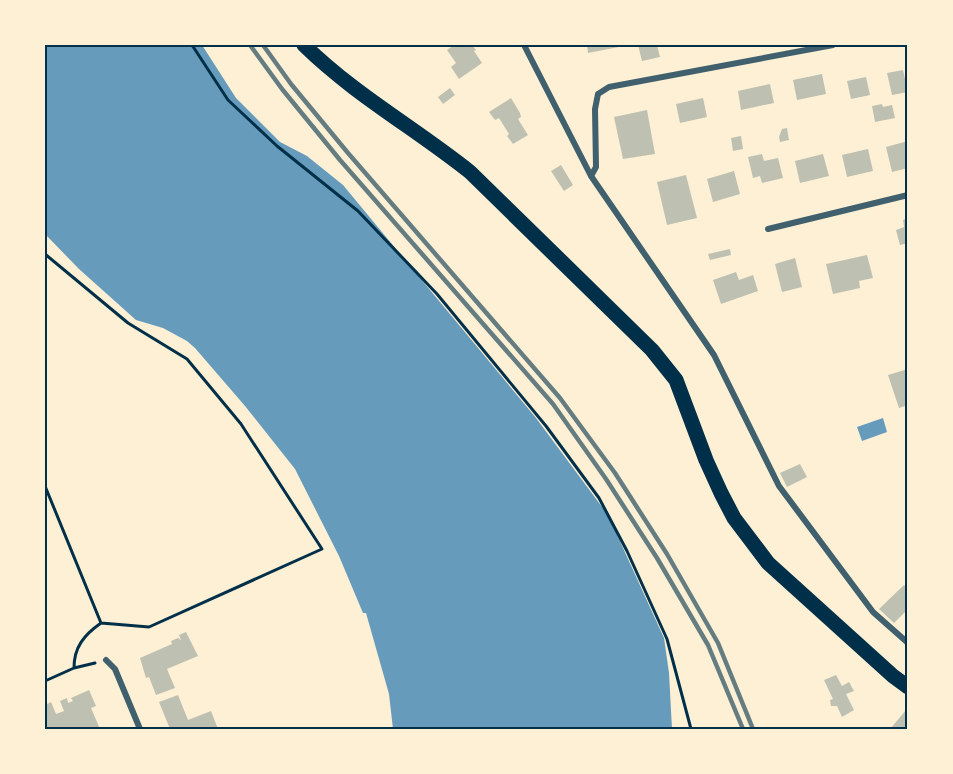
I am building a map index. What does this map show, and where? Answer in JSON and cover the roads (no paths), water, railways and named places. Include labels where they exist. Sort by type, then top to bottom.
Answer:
[{"type":"main road","points":[[304,45],[365,98],[440,148],[470,172],[652,350],[676,380],[721,494],[734,518],[768,563],[892,676],[908,687]]},
{"type":"street","points":[[524,45],[591,176],[714,355],[779,486],[873,612],[908,643]]},
{"type":"street","points":[[591,176],[596,166],[595,109],[598,94],[609,87],[833,45]]},
{"type":"street","points":[[768,229],[908,195]]},
{"type":"street","points":[[106,660],[115,669],[140,729]]},
{"type":"water","points":[[45,45],[202,45],[236,98],[280,142],[307,156],[343,185],[536,418],[608,515],[664,638],[669,673],[672,729],[393,729],[389,694],[366,613],[363,613],[339,556],[295,469],[195,348],[163,328],[136,320],[79,269],[45,234]]},
{"type":"water","points":[[883,418],[887,432],[862,441],[857,427]]},
{"type":"railway","points":[[250,45],[282,89],[340,160],[553,404],[606,479],[657,558],[708,645],[743,729]]},
{"type":"railway","points":[[263,45],[291,84],[348,153],[560,398],[615,473],[667,554],[718,643],[753,729]]}]
